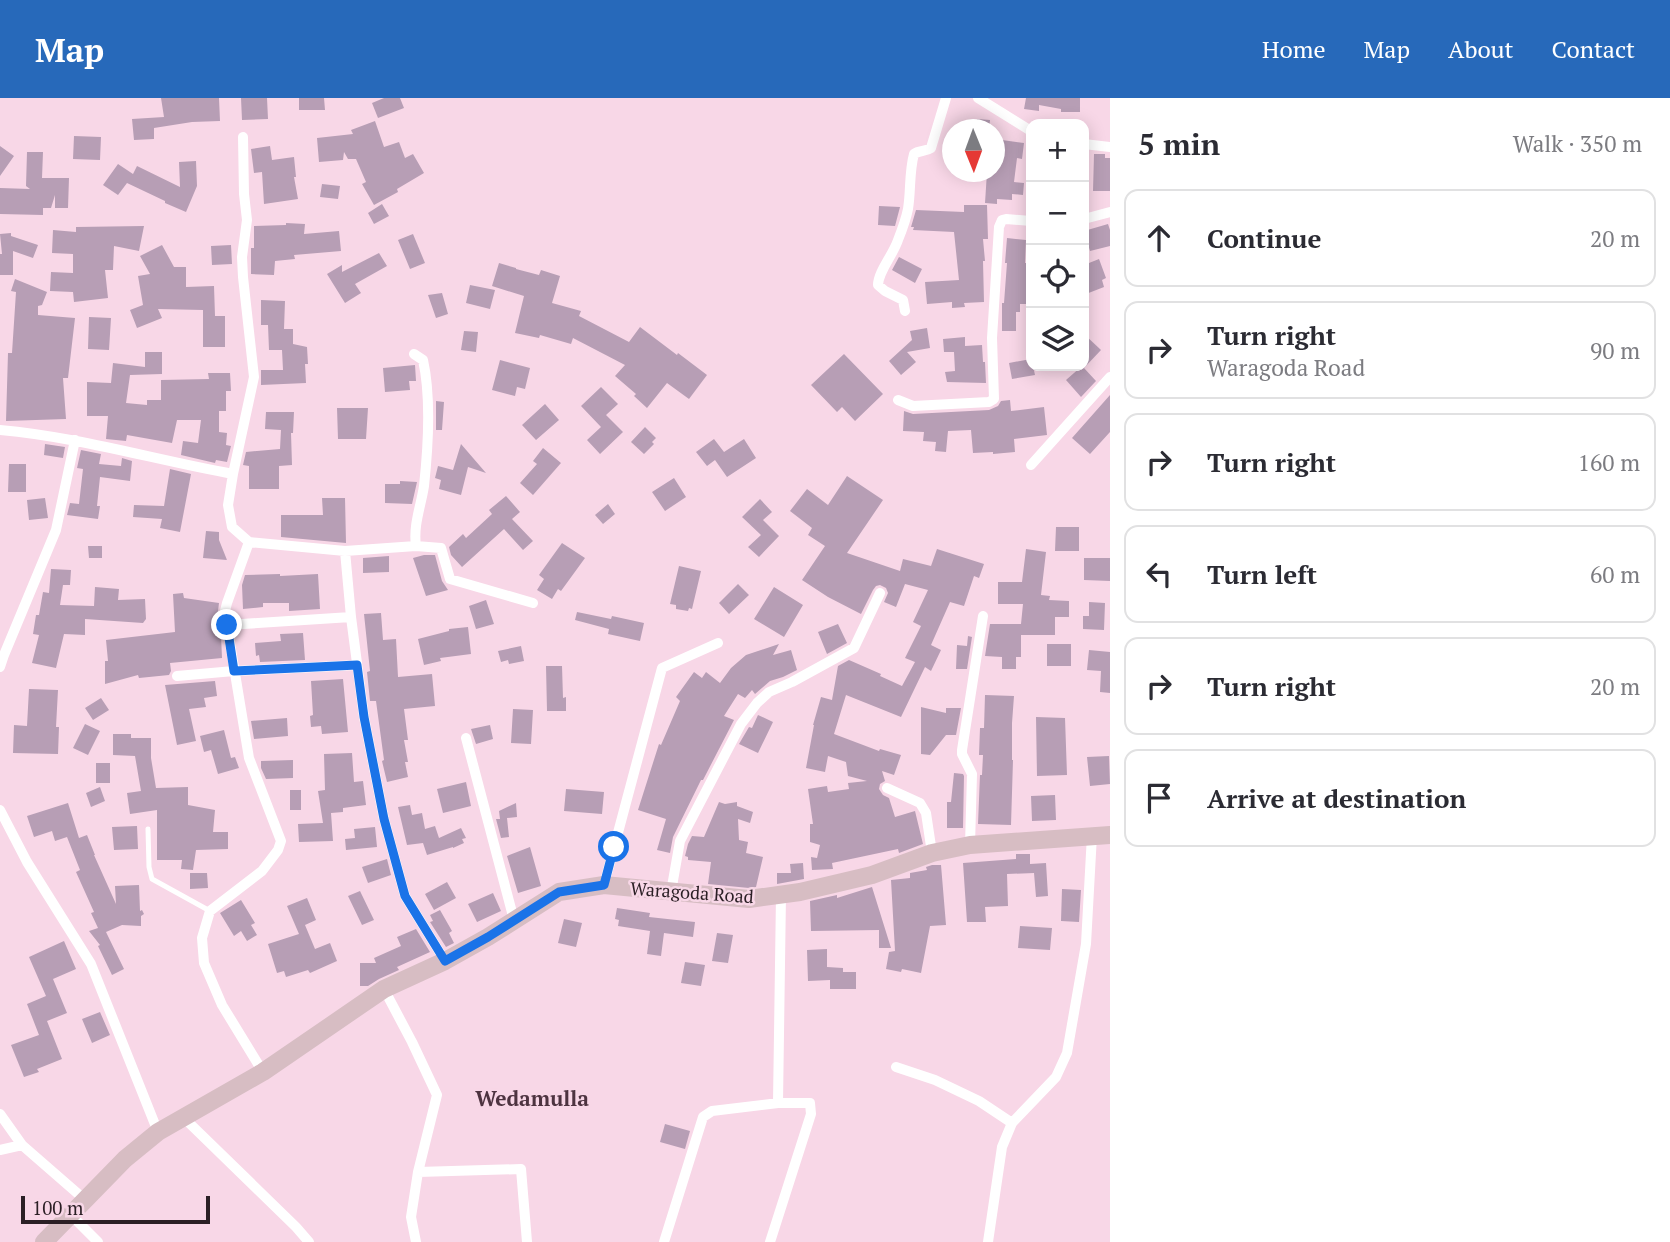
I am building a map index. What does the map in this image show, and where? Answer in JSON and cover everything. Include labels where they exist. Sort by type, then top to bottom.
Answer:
[{"type":"main road","name":"Waragoda Road","points":[[44,1242],[125,1159],[158,1132],[262,1072],[384,989],[445,961],[559,892],[604,885],[749,899],[800,892],[872,875],[932,853],[970,845],[1110,835]]},
{"type":"street","points":[[905,311],[903,300],[878,285],[879,275],[894,251],[904,222],[914,154],[930,148],[946,98]]},
{"type":"street","points":[[978,98],[1026,128]]},
{"type":"street","points":[[243,137],[247,220],[242,257],[254,377],[228,505],[232,527],[249,542],[345,551],[416,546],[441,548],[450,579],[533,603]]},
{"type":"street","points":[[1089,145],[1110,147]]},
{"type":"street","points":[[1089,218],[1110,212]]},
{"type":"street","points":[[898,400],[913,406],[989,402],[994,399],[992,338],[999,228],[1002,220],[1026,221]]},
{"type":"street","points":[[414,354],[423,360],[427,380],[425,475],[416,524],[416,546]]},
{"type":"street","points":[[1031,465],[1110,377]]},
{"type":"street","points":[[0,430],[75,440],[233,474]]},
{"type":"street","points":[[0,667],[56,530],[75,440]]},
{"type":"street","points":[[249,542],[225,611],[249,758],[281,841],[278,850],[262,871],[210,911],[202,938],[204,963],[222,1004],[262,1072]]},
{"type":"street","points":[[345,551],[364,717],[384,819],[405,896],[445,961]]},
{"type":"street","points":[[671,892],[680,841],[741,724],[769,692],[855,648],[880,593]]},
{"type":"street","points":[[227,625],[351,617]]},
{"type":"street","points":[[970,845],[972,774],[962,750],[983,617]]},
{"type":"street","points":[[604,885],[662,668],[718,643]]},
{"type":"street","points":[[177,676],[357,665]]},
{"type":"street","points":[[466,738],[514,920]]},
{"type":"street","points":[[887,788],[920,803],[926,813],[932,853]]},
{"type":"street","points":[[0,810],[27,862],[91,964],[158,1132]]},
{"type":"street","points":[[988,1242],[1002,1147],[1012,1123],[1056,1077],[1067,1053],[1086,944],[1092,835]]},
{"type":"street","points":[[778,1103],[781,895]]},
{"type":"street","points":[[384,989],[437,1095],[418,1172],[411,1217],[416,1242]]},
{"type":"street","points":[[896,1067],[935,1080],[979,1101],[1012,1123]]},
{"type":"street","points":[[664,1242],[703,1117],[712,1111],[810,1102],[811,1114],[770,1242]]},
{"type":"street","points":[[0,1114],[22,1145],[84,1199]]},
{"type":"street","points":[[183,1117],[309,1242]]},
{"type":"street","points":[[0,1150],[22,1145]]},
{"type":"street","points":[[418,1172],[521,1169],[527,1242]]},
{"type":"street","points":[[70,1214],[98,1242]]},
{"type":"lane","points":[[148,829],[152,879],[210,911]]},
{"type":"building","points":[[161,98],[219,98],[220,121],[154,128],[154,139],[134,140],[132,119],[164,117]]},
{"type":"building","points":[[241,98],[267,98],[268,119],[242,120]]},
{"type":"building","points":[[299,98],[324,98],[325,110],[299,110]]},
{"type":"building","points":[[384,98],[400,98],[404,108],[378,118],[372,103]]},
{"type":"building","points":[[1026,98],[1080,98],[1080,112],[1061,112],[1061,109],[1039,105],[1039,111],[1024,109]]},
{"type":"building","points":[[375,121],[384,147],[399,142],[405,158],[413,154],[424,173],[374,205],[362,184],[366,182],[356,159],[348,159],[344,152],[343,160],[319,162],[317,138],[353,134],[351,130]]},
{"type":"building","points":[[74,136],[101,137],[100,160],[73,159]]},
{"type":"building","points":[[1005,140],[1024,143],[1022,159],[1017,158],[1014,182],[1024,183],[1023,195],[1012,194],[1012,200],[997,199],[997,204],[985,203],[986,182],[1005,182]]},
{"type":"building","points":[[0,146],[14,156],[0,176]]},
{"type":"building","points":[[270,146],[272,160],[294,157],[298,199],[264,204],[262,172],[254,173],[251,149]]},
{"type":"building","points":[[27,152],[43,152],[42,178],[69,178],[68,208],[55,208],[55,195],[51,208],[43,208],[43,215],[0,214],[0,188],[30,189],[26,186]]},
{"type":"building","points":[[1094,154],[1105,154],[1105,158],[1110,158],[1110,191],[1093,191]]},
{"type":"building","points":[[196,161],[197,186],[186,212],[127,183],[118,195],[103,185],[118,164],[133,174],[137,166],[180,187],[179,162]]},
{"type":"building","points":[[322,184],[340,186],[338,199],[320,197]]},
{"type":"building","points":[[382,204],[389,216],[374,224],[368,213]]},
{"type":"building","points":[[964,205],[987,205],[988,239],[983,239],[984,302],[964,303],[965,307],[952,308],[952,302],[927,304],[925,282],[959,280],[954,232],[913,230],[914,227],[911,227],[916,210],[964,212]]},
{"type":"building","points":[[879,206],[900,207],[895,226],[878,225]]},
{"type":"building","points":[[305,224],[304,234],[339,231],[341,251],[294,255],[295,259],[275,261],[274,275],[251,274],[254,226]]},
{"type":"building","points":[[1108,224],[1110,246],[1090,251],[1089,230]]},
{"type":"building","points":[[144,226],[139,251],[114,246],[113,270],[105,270],[108,298],[74,302],[73,292],[50,291],[51,272],[73,273],[73,254],[52,253],[53,230],[76,232],[76,227]]},
{"type":"building","points":[[11,233],[11,236],[38,245],[33,258],[13,251],[13,275],[0,275],[0,234]]},
{"type":"building","points":[[413,234],[425,263],[410,269],[398,240]]},
{"type":"building","points":[[1007,238],[1026,240],[1026,304],[1020,304],[1020,312],[1016,312],[1016,331],[1002,331]]},
{"type":"building","points":[[162,245],[174,267],[186,267],[186,287],[214,286],[215,316],[225,316],[225,347],[203,347],[203,310],[158,309],[162,318],[137,328],[130,310],[143,305],[138,276],[150,274],[140,256]]},
{"type":"building","points":[[231,245],[232,264],[212,265],[211,246]]},
{"type":"building","points":[[379,253],[387,266],[355,284],[361,293],[345,303],[327,274],[342,265],[342,272]]},
{"type":"building","points":[[899,257],[922,269],[915,283],[892,270]]},
{"type":"building","points":[[1099,259],[1106,278],[1102,280],[1104,287],[1089,293],[1089,263]]},
{"type":"building","points":[[499,263],[539,275],[541,270],[560,276],[552,303],[581,311],[579,316],[629,342],[640,327],[707,375],[689,399],[667,383],[647,408],[634,396],[636,394],[615,376],[625,365],[573,338],[571,344],[540,335],[539,338],[515,333],[524,296],[492,286]]},
{"type":"building","points":[[15,279],[47,292],[42,305],[38,306],[38,315],[75,318],[68,378],[63,378],[66,419],[6,421],[8,353],[12,353],[16,292],[11,291]]},
{"type":"building","points":[[470,285],[495,290],[490,309],[466,303]]},
{"type":"building","points":[[442,293],[448,314],[436,318],[428,295]]},
{"type":"building","points":[[261,300],[285,301],[284,329],[293,329],[293,344],[307,347],[306,383],[261,385],[261,370],[283,370],[282,350],[269,350],[268,325],[261,325]]},
{"type":"building","points":[[89,317],[111,318],[109,350],[88,349]]},
{"type":"building","points":[[927,328],[930,348],[907,352],[916,362],[901,375],[889,361],[912,340],[910,331]]},
{"type":"building","points":[[464,331],[478,332],[476,352],[461,350]]},
{"type":"building","points":[[965,337],[965,346],[982,345],[986,383],[947,382],[945,372],[955,371],[954,352],[944,352],[943,339]]},
{"type":"building","points":[[1089,339],[1101,350],[1089,363]]},
{"type":"building","points":[[145,352],[162,352],[162,374],[130,375],[126,403],[147,405],[147,400],[161,400],[161,380],[209,379],[208,373],[230,373],[231,391],[226,391],[226,411],[219,411],[219,432],[227,433],[226,445],[231,446],[227,462],[216,460],[215,463],[181,455],[183,441],[198,443],[201,420],[177,420],[172,443],[127,435],[126,441],[106,439],[108,416],[87,416],[87,382],[111,383],[113,363],[145,367]]},
{"type":"building","points":[[844,354],[883,394],[855,421],[842,407],[837,412],[811,385]]},
{"type":"building","points":[[500,360],[530,368],[525,389],[517,387],[515,396],[492,390]]},
{"type":"building","points":[[1026,360],[1026,371],[1034,371],[1035,375],[1012,379],[1009,363]]},
{"type":"building","points":[[415,365],[416,381],[409,381],[410,390],[385,392],[383,368]]},
{"type":"building","points":[[1076,371],[1087,371],[1096,381],[1081,397],[1066,380]]},
{"type":"building","points":[[601,387],[618,404],[606,415],[623,432],[600,454],[587,440],[601,427],[581,406]]},
{"type":"building","points":[[1110,395],[1110,432],[1090,454],[1072,438]]},
{"type":"building","points":[[1010,400],[1011,411],[1044,407],[1047,435],[1014,439],[1015,452],[973,453],[971,430],[948,431],[946,452],[935,451],[936,442],[923,441],[924,432],[903,431],[904,411],[913,414],[989,410],[998,406],[1001,401]]},
{"type":"building","points":[[436,401],[444,402],[442,430],[436,430]]},
{"type":"building","points":[[545,404],[559,420],[536,440],[522,425]]},
{"type":"building","points":[[337,408],[368,408],[366,439],[338,439]]},
{"type":"building","points":[[266,412],[294,412],[291,433],[292,465],[279,466],[279,489],[249,489],[249,466],[243,465],[246,452],[280,449],[281,430],[265,429]]},
{"type":"building","points":[[645,427],[656,438],[644,454],[631,442]]},
{"type":"building","points":[[714,439],[724,452],[744,439],[756,458],[727,477],[715,460],[707,466],[696,452]]},
{"type":"building","points":[[45,444],[65,447],[63,458],[44,455]]},
{"type":"building","points":[[461,444],[486,473],[468,467],[461,495],[439,489],[441,480],[435,478],[438,466],[453,470]]},
{"type":"building","points":[[543,448],[561,463],[533,495],[520,483],[537,464],[533,461]]},
{"type":"building","points":[[81,450],[101,454],[99,464],[121,466],[122,458],[132,461],[130,481],[100,477],[98,519],[67,515],[70,503],[79,504],[83,469],[77,468]]},
{"type":"building","points":[[9,464],[26,464],[26,492],[8,492]]},
{"type":"building","points":[[170,469],[191,474],[180,532],[160,528],[162,519],[133,517],[134,505],[164,506]]},
{"type":"building","points":[[847,476],[883,500],[847,553],[900,571],[903,559],[931,566],[937,549],[984,564],[979,578],[974,576],[964,606],[950,602],[931,645],[941,650],[931,671],[925,667],[901,717],[846,695],[834,734],[879,751],[880,749],[901,755],[894,775],[882,771],[885,781],[880,784],[879,789],[889,798],[895,817],[915,811],[923,844],[899,853],[898,849],[832,863],[833,869],[812,870],[811,857],[817,858],[820,845],[810,842],[810,824],[813,824],[808,789],[827,786],[828,792],[849,789],[848,783],[867,781],[848,776],[846,762],[828,756],[825,772],[806,768],[821,697],[832,700],[838,666],[849,660],[902,686],[915,662],[905,658],[921,626],[913,622],[928,590],[905,584],[896,607],[884,602],[888,593],[886,588],[876,586],[861,614],[802,580],[825,546],[808,535],[812,528],[790,511],[807,489],[828,505]]},
{"type":"building","points":[[674,478],[686,497],[665,511],[652,492]]},
{"type":"building","points":[[400,481],[417,482],[412,504],[385,503],[385,484],[400,484]]},
{"type":"building","points":[[506,496],[520,512],[512,519],[533,541],[523,550],[504,529],[462,567],[451,555],[449,547],[463,534],[466,538],[492,514],[489,510]]},
{"type":"building","points":[[45,498],[48,518],[29,520],[27,500]]},
{"type":"building","points":[[322,498],[345,498],[346,543],[281,537],[281,515],[323,515]]},
{"type":"building","points":[[760,499],[772,512],[763,520],[779,536],[759,557],[748,547],[761,535],[742,517]]},
{"type":"building","points":[[608,504],[615,514],[603,524],[595,515]]},
{"type":"building","points":[[1056,527],[1079,527],[1079,551],[1055,551]]},
{"type":"building","points":[[206,531],[219,532],[219,540],[227,560],[203,558]]},
{"type":"building","points":[[562,543],[585,558],[552,599],[537,590],[544,579],[539,575]]},
{"type":"building","points":[[88,546],[102,546],[102,558],[89,558]]},
{"type":"building","points":[[1026,549],[1046,552],[1041,595],[1050,596],[1049,600],[1069,601],[1069,617],[1055,617],[1055,635],[1021,635],[1021,657],[1016,657],[1016,669],[1002,669],[1002,657],[985,656],[990,624],[1021,624],[1023,604],[998,604],[998,582],[1022,582]]},
{"type":"building","points":[[435,555],[442,581],[448,590],[426,596],[413,558]]},
{"type":"building","points":[[389,556],[389,572],[363,573],[363,558]]},
{"type":"building","points":[[1084,558],[1110,558],[1110,581],[1084,580]]},
{"type":"building","points":[[679,566],[701,571],[692,609],[689,608],[688,611],[676,609],[676,605],[670,604]]},
{"type":"building","points":[[51,569],[71,570],[70,585],[63,585],[60,605],[94,606],[95,587],[119,589],[118,600],[145,599],[146,619],[143,623],[85,619],[85,635],[64,634],[56,668],[32,663],[39,635],[33,634],[36,615],[39,615],[43,592],[49,593]]},
{"type":"building","points":[[318,574],[320,609],[289,611],[289,603],[263,603],[263,607],[243,609],[242,585],[245,575]]},
{"type":"building","points":[[738,584],[749,595],[729,614],[719,603]]},
{"type":"building","points":[[774,587],[803,605],[784,637],[754,619]]},
{"type":"building","points":[[183,593],[184,598],[219,603],[215,636],[221,635],[222,658],[170,663],[169,675],[139,678],[138,675],[105,684],[105,661],[108,661],[106,640],[175,632],[173,594]]},
{"type":"building","points":[[486,600],[494,624],[476,629],[469,606]]},
{"type":"building","points":[[1089,602],[1105,603],[1104,630],[1083,629],[1083,616],[1089,616]]},
{"type":"building","points":[[577,612],[644,623],[640,641],[608,634],[609,629],[575,620]]},
{"type":"building","points":[[381,613],[383,640],[396,639],[398,677],[432,674],[435,706],[404,709],[408,740],[404,740],[408,777],[387,782],[382,761],[376,701],[370,701],[364,614]]},
{"type":"building","points":[[838,624],[847,643],[827,654],[818,632]]},
{"type":"building","points":[[468,627],[471,654],[440,658],[441,661],[424,665],[418,639],[449,629]]},
{"type":"building","points":[[303,633],[305,660],[260,662],[259,655],[256,656],[255,643],[281,641],[280,634]]},
{"type":"building","points":[[968,636],[972,637],[967,669],[956,669],[957,645],[967,646]]},
{"type":"building","points":[[779,644],[773,655],[791,650],[797,670],[770,681],[755,694],[752,690],[745,698],[738,694],[724,716],[734,720],[673,837],[670,853],[657,850],[666,819],[638,810],[659,744],[661,745],[680,701],[676,697],[694,672],[702,678],[706,672],[720,683],[731,668],[746,655]]},
{"type":"building","points":[[1047,644],[1071,644],[1071,666],[1047,666]]},
{"type":"building","points":[[521,646],[524,661],[509,664],[508,660],[501,662],[498,651]]},
{"type":"building","points":[[1089,650],[1110,652],[1110,693],[1100,692],[1101,671],[1087,670]]},
{"type":"building","points":[[546,666],[562,666],[566,711],[547,711]]},
{"type":"building","points":[[343,679],[348,732],[322,734],[321,726],[311,727],[311,681]]},
{"type":"building","points":[[215,681],[217,696],[204,698],[206,707],[189,709],[196,741],[177,745],[165,685]]},
{"type":"building","points":[[29,689],[58,690],[58,754],[13,753],[14,725],[27,726]]},
{"type":"building","points":[[985,695],[1014,696],[1011,825],[978,824],[983,755],[979,755],[980,728],[984,728]]},
{"type":"building","points":[[101,698],[109,710],[93,720],[85,708]]},
{"type":"building","points":[[921,707],[946,713],[946,708],[961,708],[956,735],[946,735],[930,755],[921,754]]},
{"type":"building","points":[[513,709],[533,710],[531,744],[511,743]]},
{"type":"building","points":[[758,715],[773,722],[758,753],[739,744],[749,727],[752,728]]},
{"type":"building","points":[[1036,717],[1065,718],[1067,775],[1037,776]]},
{"type":"building","points":[[287,718],[288,736],[254,739],[251,721]]},
{"type":"building","points":[[85,724],[100,731],[88,755],[73,748]]},
{"type":"building","points":[[490,725],[493,739],[476,744],[471,729]]},
{"type":"building","points":[[224,730],[231,758],[235,757],[239,768],[218,774],[211,750],[204,752],[200,736]]},
{"type":"building","points":[[113,734],[151,738],[156,788],[188,787],[188,805],[215,810],[213,832],[228,832],[228,849],[196,850],[193,870],[181,869],[182,860],[157,860],[157,810],[130,814],[127,793],[141,791],[135,756],[113,755]]},
{"type":"building","points":[[352,753],[354,782],[363,781],[366,805],[343,808],[343,812],[331,813],[333,841],[299,842],[298,824],[323,823],[318,791],[325,790],[324,754]]},
{"type":"building","points":[[1109,756],[1110,784],[1090,786],[1087,757]]},
{"type":"building","points":[[293,760],[293,778],[266,779],[261,761]]},
{"type":"building","points":[[96,763],[110,763],[110,783],[96,783]]},
{"type":"building","points":[[954,773],[964,776],[963,828],[947,828],[947,802],[951,802]]},
{"type":"building","points":[[466,782],[471,806],[443,813],[437,789]]},
{"type":"building","points":[[100,787],[105,801],[91,807],[86,793]]},
{"type":"building","points":[[566,789],[604,792],[602,814],[564,811]]},
{"type":"building","points":[[290,790],[301,790],[301,810],[290,810]]},
{"type":"building","points":[[1055,795],[1056,820],[1032,821],[1031,796]]},
{"type":"building","points":[[719,802],[737,802],[737,806],[753,812],[750,823],[738,819],[739,840],[748,842],[746,853],[763,857],[756,887],[708,884],[711,862],[688,860],[685,856],[692,836],[704,837]]},
{"type":"building","points":[[68,803],[79,838],[87,835],[116,904],[115,886],[139,885],[140,911],[144,914],[141,916],[141,926],[122,925],[106,932],[124,969],[112,975],[98,946],[100,945],[89,931],[98,928],[91,913],[94,912],[76,872],[80,870],[67,837],[55,841],[52,831],[34,837],[27,816]]},
{"type":"building","points":[[516,803],[517,817],[507,818],[509,837],[501,838],[496,819],[500,819],[499,811]]},
{"type":"building","points":[[410,805],[412,815],[422,813],[425,829],[435,826],[439,838],[461,828],[466,838],[462,839],[464,843],[427,855],[423,843],[407,845],[398,807]]},
{"type":"building","points":[[137,826],[138,849],[114,850],[112,827]]},
{"type":"building","points":[[375,827],[377,847],[346,850],[345,839],[355,838],[354,829]]},
{"type":"building","points":[[530,847],[541,886],[518,893],[507,856]]},
{"type":"building","points":[[1016,854],[1030,854],[1030,864],[1046,863],[1048,896],[1036,897],[1034,873],[1007,874],[1008,906],[985,907],[986,922],[967,922],[963,863],[1016,859]]},
{"type":"building","points":[[387,859],[391,875],[368,883],[362,867]]},
{"type":"building","points":[[803,863],[804,879],[777,884],[777,873],[791,873],[790,864]]},
{"type":"building","points":[[941,865],[946,925],[930,926],[921,973],[886,969],[889,952],[895,951],[891,880],[910,878],[910,873],[927,870],[926,867]]},
{"type":"building","points":[[190,873],[207,873],[208,888],[190,889]]},
{"type":"building","points":[[447,882],[456,898],[434,910],[425,894]]},
{"type":"building","points":[[872,887],[891,948],[879,948],[879,930],[811,931],[810,901],[837,895],[837,898]]},
{"type":"building","points":[[1062,889],[1081,890],[1079,922],[1061,921]]},
{"type":"building","points":[[360,891],[374,920],[362,925],[348,896]]},
{"type":"building","points":[[493,893],[501,911],[477,922],[468,904]]},
{"type":"building","points":[[307,898],[316,920],[305,925],[315,949],[330,943],[337,961],[310,973],[308,970],[286,977],[284,971],[277,973],[268,944],[299,934],[287,906]]},
{"type":"building","points":[[241,900],[255,923],[251,925],[257,935],[247,941],[241,931],[234,936],[220,913]]},
{"type":"building","points":[[617,908],[650,913],[649,917],[695,922],[693,937],[664,933],[661,956],[647,954],[650,931],[618,926],[619,920],[615,919]]},
{"type":"building","points":[[440,910],[452,931],[449,933],[454,943],[446,947],[430,922],[433,921],[430,915]]},
{"type":"building","points":[[564,919],[582,923],[576,947],[558,943]]},
{"type":"building","points":[[1020,926],[1052,928],[1050,950],[1018,948]]},
{"type":"building","points":[[416,929],[430,952],[397,967],[399,970],[368,986],[360,986],[360,963],[376,963],[374,958],[401,946],[397,937]]},
{"type":"building","points":[[717,933],[733,935],[728,963],[712,961]]},
{"type":"building","points":[[64,941],[76,969],[53,979],[67,1013],[47,1021],[62,1059],[24,1077],[11,1045],[39,1035],[27,1004],[46,996],[29,957]]},
{"type":"building","points":[[827,949],[827,967],[843,968],[843,972],[856,972],[856,989],[830,989],[830,980],[808,981],[807,950]]},
{"type":"building","points":[[685,962],[705,965],[701,986],[681,983]]},
{"type":"building","points":[[100,1012],[110,1035],[92,1043],[82,1019]]},
{"type":"building","points":[[665,1124],[690,1131],[685,1149],[660,1142]]},
{"type":"district","name":"Wedamulla","points":[[532,1098]]},
{"type":"route","points":[[227,625],[234,671],[357,665],[384,819],[405,896],[445,961],[559,892],[604,885],[614,847]]}]
